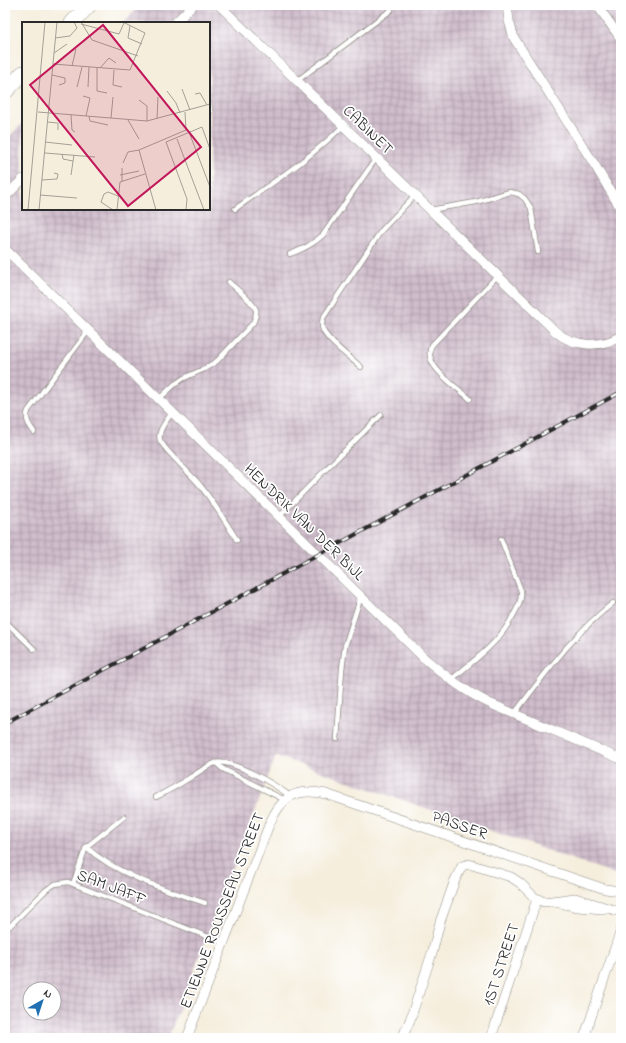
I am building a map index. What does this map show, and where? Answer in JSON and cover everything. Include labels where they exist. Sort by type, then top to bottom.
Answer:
[{"type":"highway","points":[[73,22],[89,5]]},
{"type":"highway","points":[[5,92],[22,74]]},
{"type":"street","points":[[176,22],[193,5]]},
{"type":"street","name":"CABINET","points":[[219,5],[556,332],[567,340],[584,344],[608,342],[621,336]]},
{"type":"street","points":[[507,5],[509,21],[514,38],[621,209]]},
{"type":"street","points":[[597,5],[621,39]]},
{"type":"street","points":[[5,197],[22,180]]},
{"type":"street","name":"HENDRIK VAN DER BIJL","points":[[5,249],[424,658],[451,680],[472,694],[514,714],[621,759]]},
{"type":"street","name":"PASSER","points":[[287,798],[294,794],[307,792],[326,794],[605,889],[621,891]]},
{"type":"street","name":"ETIENNE ROUSSEAU STREET","points":[[187,1038],[269,825],[276,810],[287,798]]},
{"type":"street","points":[[402,1038],[410,1020],[433,950],[440,922],[455,880],[462,866],[470,864],[511,877],[518,881],[537,899],[544,902],[553,902],[578,908],[608,908],[621,912]]},
{"type":"street","name":"1ST STREET","points":[[492,1038],[537,899]]},
{"type":"street","points":[[584,1038],[610,958],[621,930]]},
{"type":"lane","points":[[298,80],[390,10]]},
{"type":"lane","points":[[235,209],[310,155],[344,125]]},
{"type":"lane","points":[[290,254],[314,243],[322,236],[376,157]]},
{"type":"lane","points":[[430,210],[476,202],[510,192],[519,194],[525,199],[531,208],[538,252]]},
{"type":"lane","points":[[361,367],[339,348],[323,331],[323,318],[381,231],[414,195]]},
{"type":"lane","points":[[470,398],[434,367],[429,355],[429,349],[432,344],[498,275]]},
{"type":"lane","points":[[158,399],[184,378],[217,361],[257,316],[256,309],[229,282]]},
{"type":"lane","points":[[34,432],[26,417],[28,411],[89,330]]},
{"type":"lane","points":[[172,412],[162,428],[160,440],[165,448],[199,484],[238,540]]},
{"type":"lane","points":[[279,517],[381,415]]},
{"type":"lane","points":[[451,680],[489,648],[502,634],[520,604],[521,591],[501,539]]},
{"type":"lane","points":[[337,739],[345,646],[361,596]]},
{"type":"lane","points":[[514,714],[580,631],[613,603]]},
{"type":"lane","points":[[5,621],[34,649]]},
{"type":"lane","points":[[156,797],[216,763],[224,762],[233,764],[270,782],[287,798]]},
{"type":"lane","points":[[216,763],[223,768],[287,798]]},
{"type":"lane","points":[[73,884],[86,847],[124,817]]},
{"type":"lane","points":[[86,847],[96,856],[118,869],[166,890],[205,903]]},
{"type":"lane","name":"SAM JAFF","points":[[5,931],[50,886],[61,882],[73,884],[224,943]]},
{"type":"shaded area","points":[[141,5],[611,5],[621,16],[621,876],[276,756],[168,1038],[5,1038],[5,141],[22,124],[22,210],[210,210],[210,22],[124,22]]},
{"type":"railway","points":[[5,723],[621,392]]}]
